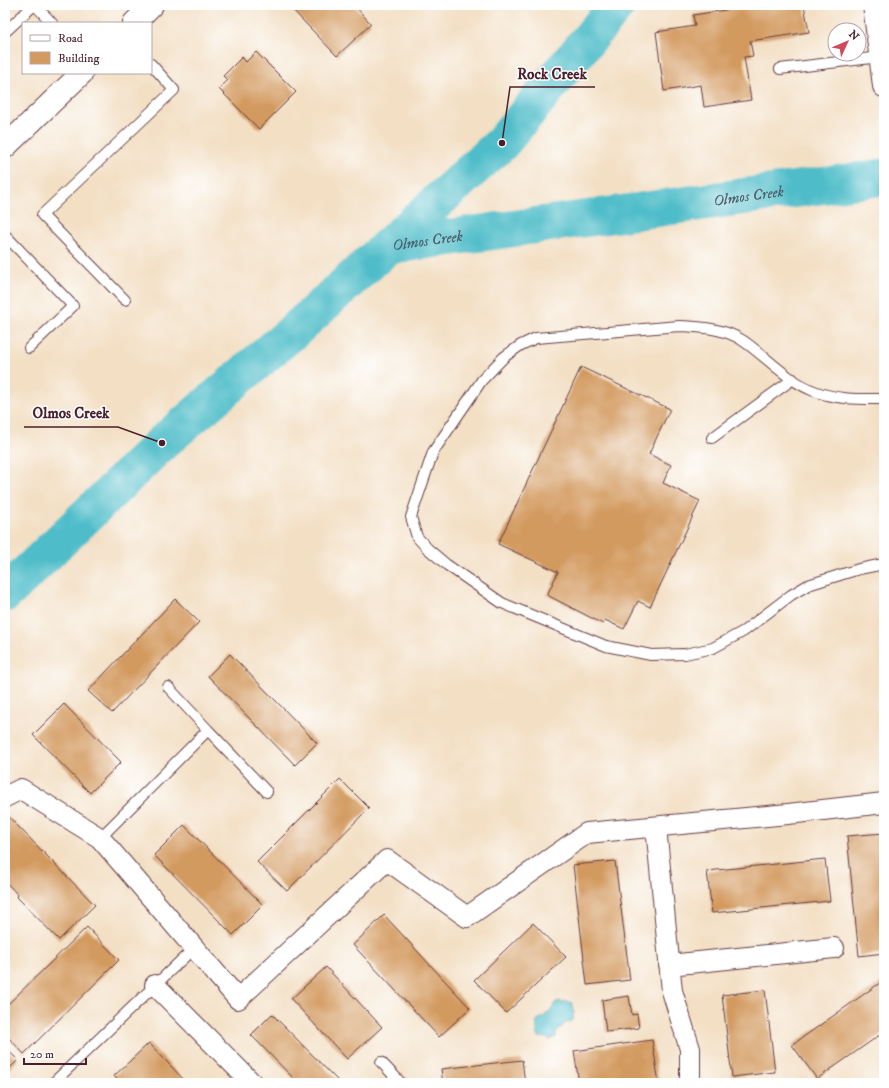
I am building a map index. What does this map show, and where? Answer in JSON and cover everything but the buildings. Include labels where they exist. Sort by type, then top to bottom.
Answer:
[{"type":"main road","points":[[135,22],[152,5]]},
{"type":"main road","points":[[874,5],[884,86]]},
{"type":"main road","points":[[5,147],[81,74]]},
{"type":"street","points":[[5,797],[22,789],[100,838],[238,999],[387,860],[467,917],[588,834],[884,803]]},
{"type":"street","points":[[656,827],[672,991],[690,1049],[690,1083]]},
{"type":"street","points":[[669,965],[834,948]]},
{"type":"street","points":[[155,985],[252,1083]]},
{"type":"lane","points":[[5,32],[34,5],[51,22]]},
{"type":"lane","points":[[780,69],[880,57]]},
{"type":"lane","points":[[125,300],[42,215],[174,90],[152,65]]},
{"type":"lane","points":[[5,235],[73,306],[29,348]]},
{"type":"lane","points":[[884,399],[845,399],[814,391],[793,379],[741,340],[725,333],[703,327],[679,326],[536,338],[521,345],[504,358],[482,380],[433,452],[411,517],[417,537],[447,565],[502,602],[606,646],[651,655],[685,654],[713,648],[744,631],[791,595],[808,585],[859,569],[884,564]]},
{"type":"lane","points":[[712,438],[793,379]]},
{"type":"lane","points":[[168,687],[267,792]]},
{"type":"lane","points":[[100,838],[208,730]]},
{"type":"lane","points":[[53,1083],[194,948]]},
{"type":"lane","points":[[381,1062],[401,1083]]},
{"type":"water","points":[[560,1001],[562,1003],[567,1001],[572,1003],[574,1009],[573,1020],[567,1022],[556,1032],[556,1037],[549,1040],[538,1036],[537,1020],[542,1018],[553,1008],[556,1002]]},
{"type":"waterway","name":"Olmos Creek","points":[[5,594],[162,443],[295,330],[502,143],[617,5]]},
{"type":"waterway","name":"Olmos Creek","points":[[388,246],[884,177]]},
{"type":"place","name":"Rock Creek","points":[[502,143]]},
{"type":"place","name":"Olmos Creek","points":[[162,443]]}]
